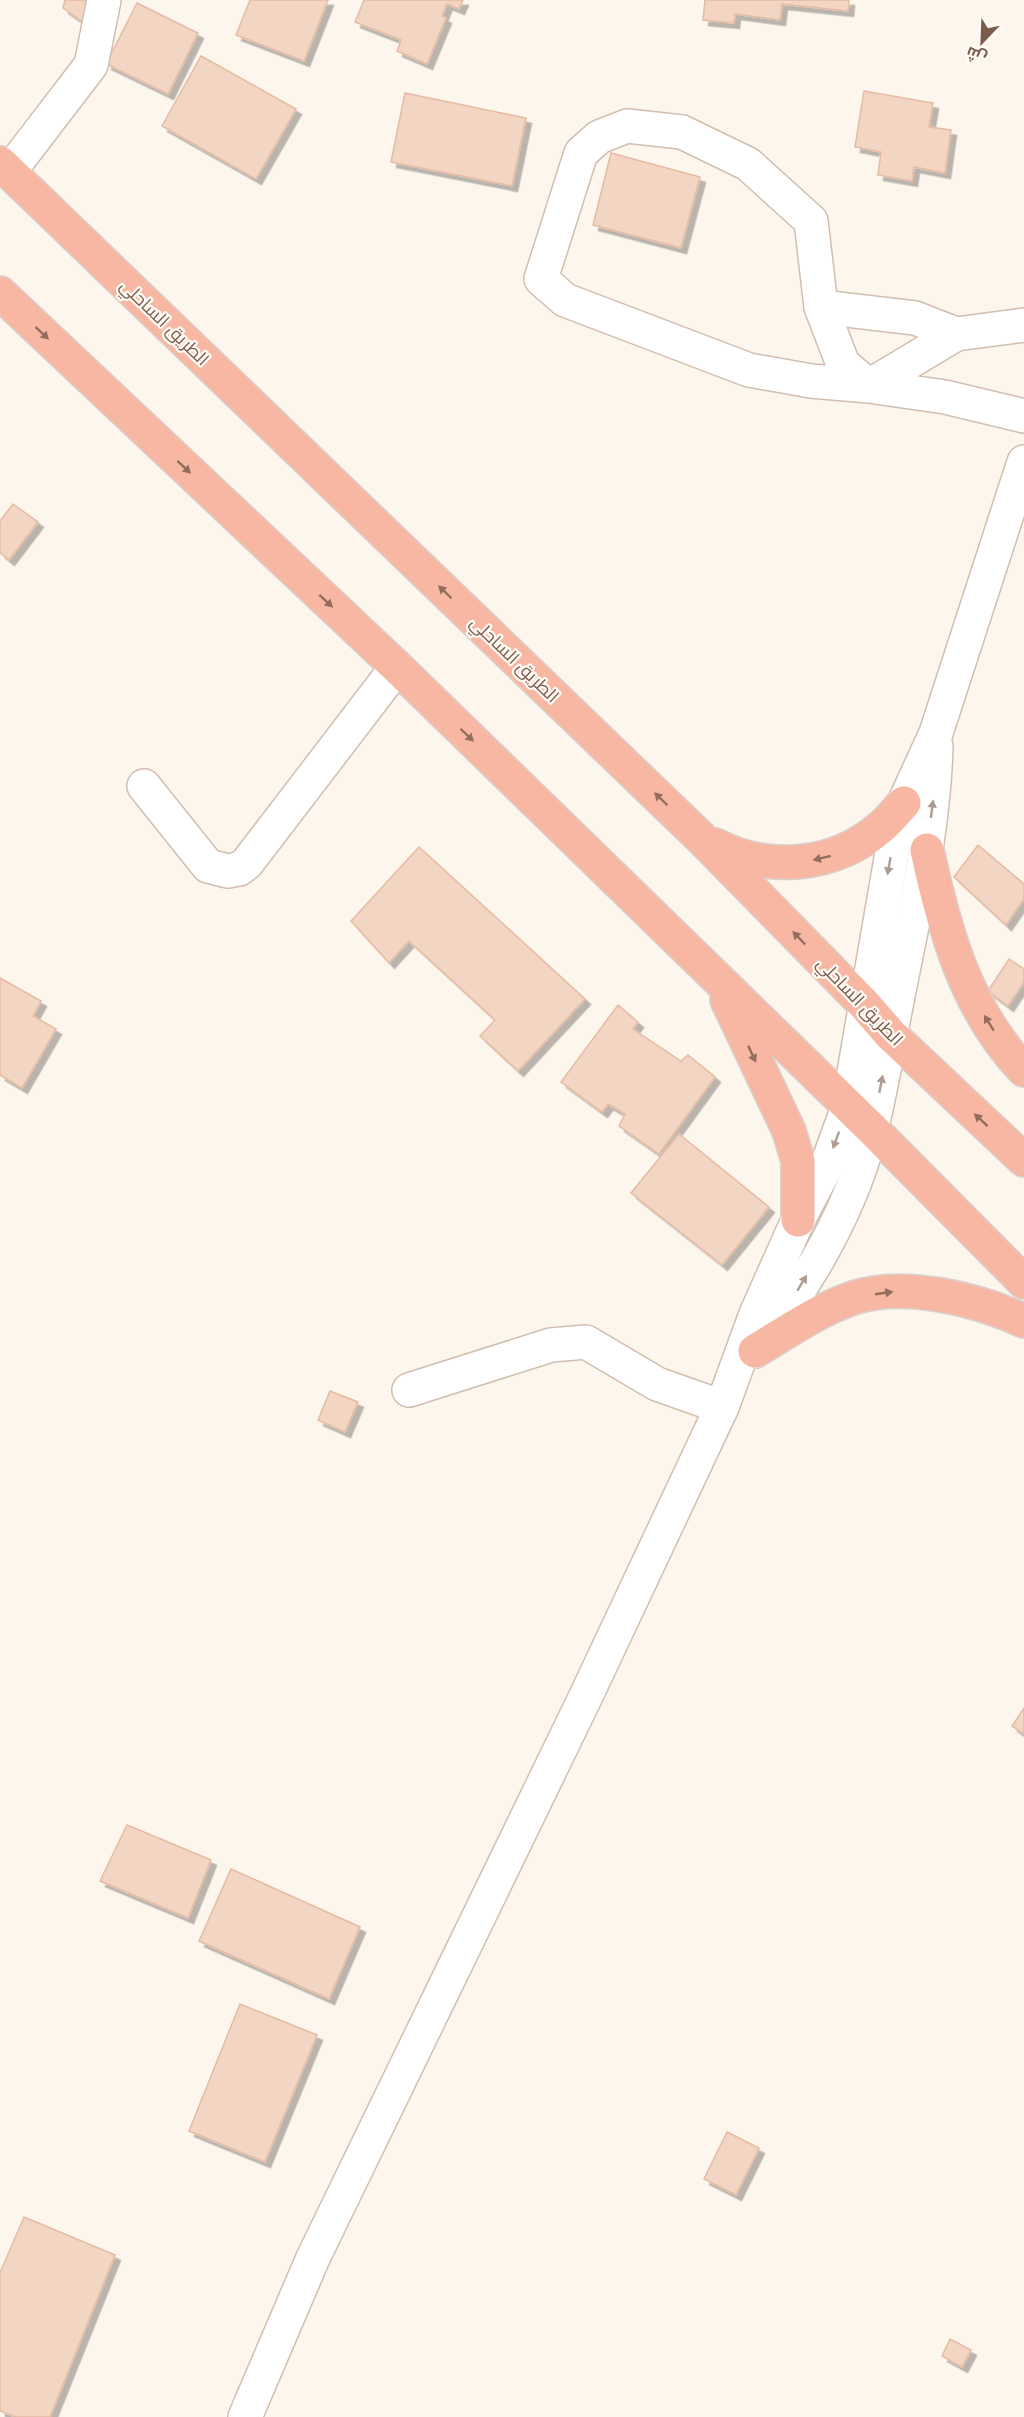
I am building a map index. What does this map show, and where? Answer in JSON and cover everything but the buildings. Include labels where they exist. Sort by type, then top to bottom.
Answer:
[{"type":"highway","name":"الطريق الساحلي","points":[[5,168],[701,838],[864,1004],[890,1034],[1024,1160]]},
{"type":"highway","points":[[3,305],[397,667],[872,1129],[1024,1282]]},
{"type":"highway","points":[[701,838],[730,853],[761,862],[794,863],[825,858],[855,846],[882,827],[904,803]]},
{"type":"highway","points":[[927,850],[949,942],[968,986],[991,1027],[1024,1070]]},
{"type":"highway","points":[[719,982],[789,1131],[798,1161],[798,1220]]},
{"type":"highway","points":[[755,1351],[820,1312],[855,1298],[891,1291],[932,1294],[973,1302],[1024,1321]]},
{"type":"street","points":[[5,168],[91,65],[104,0]]},
{"type":"street","points":[[869,386],[843,364],[821,307],[811,221],[748,164],[682,132],[627,126],[599,137],[581,153],[541,279],[565,300],[749,370],[811,381],[945,396],[1024,416]]},
{"type":"street","points":[[821,307],[915,318],[956,334]]},
{"type":"street","points":[[869,386],[956,334],[1024,326]]},
{"type":"street","points":[[245,2417],[313,2258],[585,1698],[727,1395],[756,1314],[798,1220],[827,1165],[848,1107],[894,841],[904,803],[936,733],[1024,462]]},
{"type":"street","points":[[144,786],[208,866],[228,871],[238,868],[247,863],[397,667]]},
{"type":"street","points":[[727,1395],[755,1351],[775,1326],[830,1236],[854,1184],[872,1129],[927,850],[935,781],[936,733]]},
{"type":"street","points":[[409,1390],[551,1345],[586,1342],[657,1384],[727,1395]]}]
